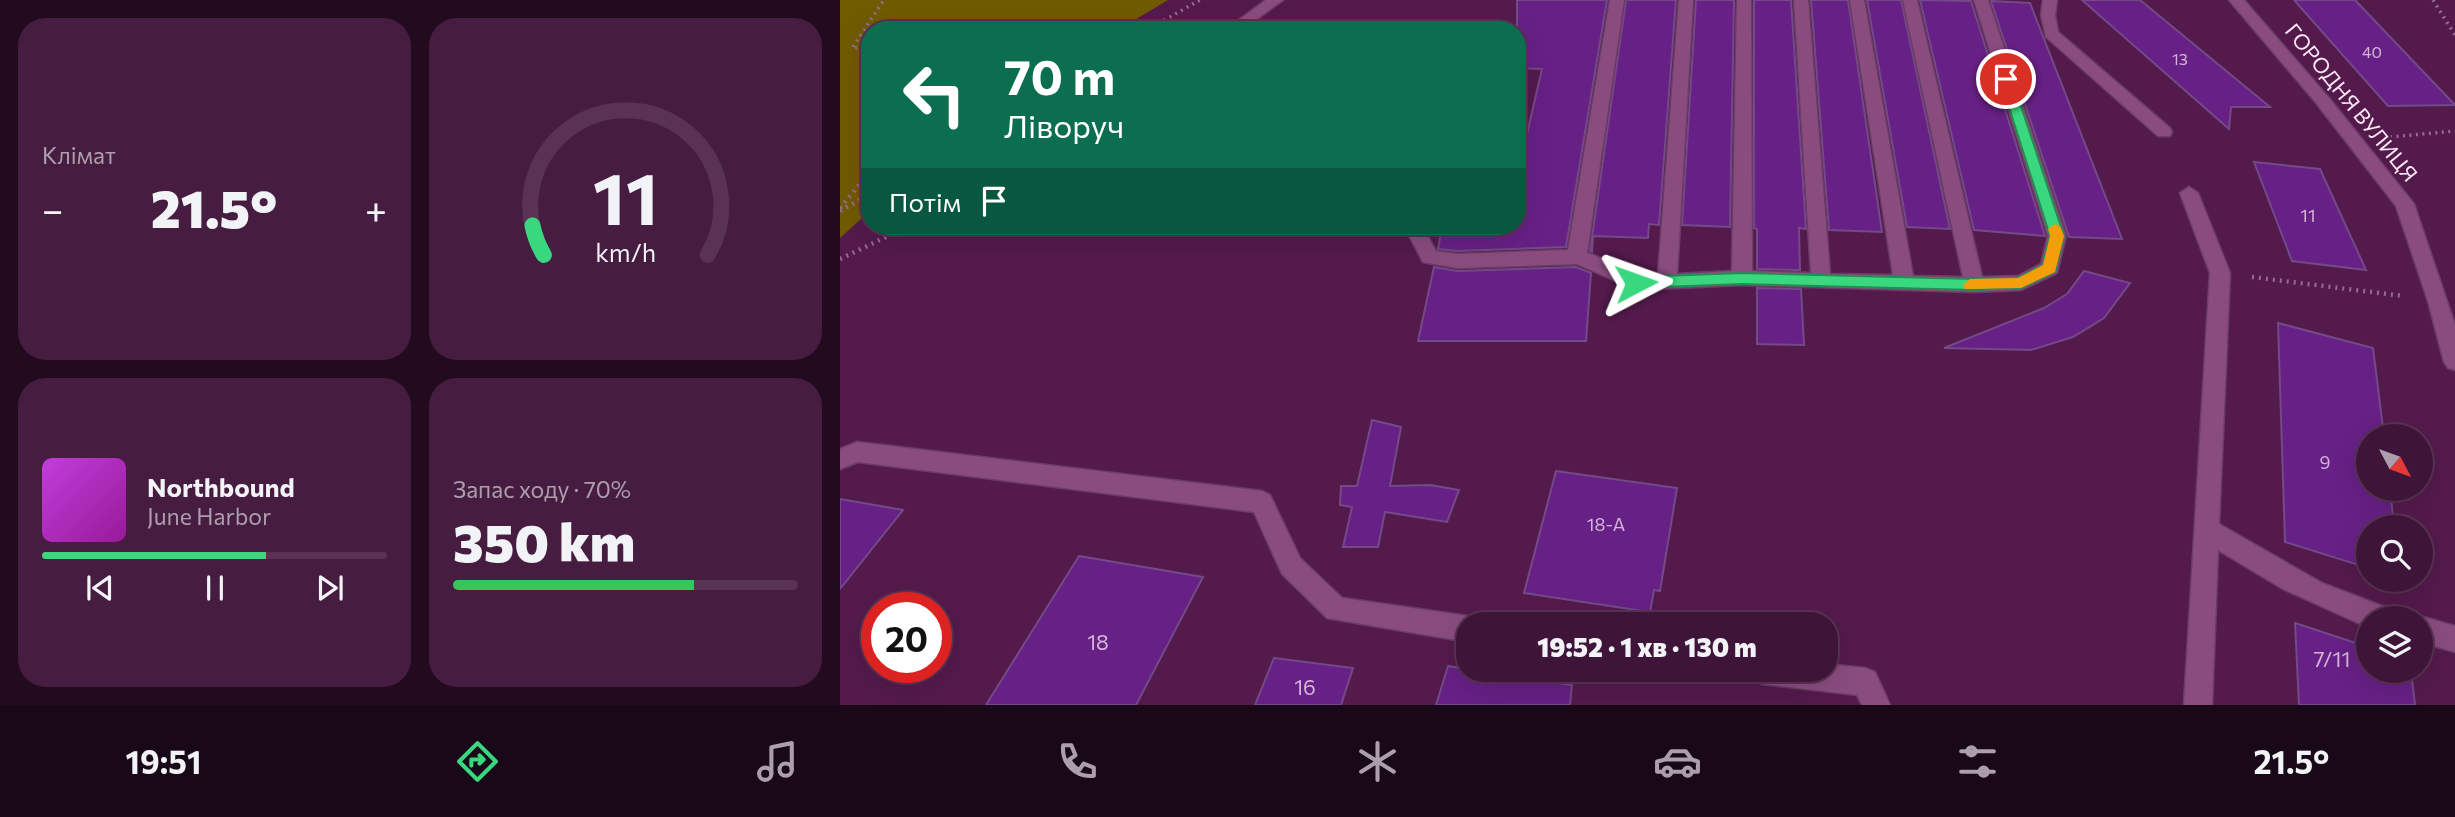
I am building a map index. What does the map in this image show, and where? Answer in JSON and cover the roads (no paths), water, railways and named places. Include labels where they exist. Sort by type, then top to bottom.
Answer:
[{"type":"street","points":[[1245,21],[1276,0]]},
{"type":"street","points":[[1577,257],[1617,0]]},
{"type":"street","points":[[1667,280],[1686,0]]},
{"type":"street","points":[[1742,278],[1744,0]]},
{"type":"street","points":[[1801,0],[1821,282]]},
{"type":"street","points":[[1857,0],[1904,282]]},
{"type":"street","points":[[1910,0],[1974,285]]},
{"type":"street","points":[[1418,235],[1430,257],[1457,261],[1577,257],[1597,263],[1636,283],[1742,278],[1974,285],[2021,283],[2050,268],[2057,236],[1980,0]]},
{"type":"street","points":[[2050,0],[2048,15],[2051,34],[2164,132]]},
{"type":"street","name":"ГОРОДНЯ ВУЛИЦЯ","points":[[2236,0],[2323,101],[2405,204],[2438,301],[2455,362]]},
{"type":"street","points":[[2189,194],[2220,273],[2209,531],[2198,705]]},
{"type":"street","points":[[840,459],[857,452],[1262,502],[1291,566],[1336,609],[1456,627]]},
{"type":"street","points":[[2209,531],[2279,576],[2356,608]]},
{"type":"street","points":[[2433,633],[2455,639]]},
{"type":"street","points":[[1838,679],[1865,682],[1876,705]]}]
